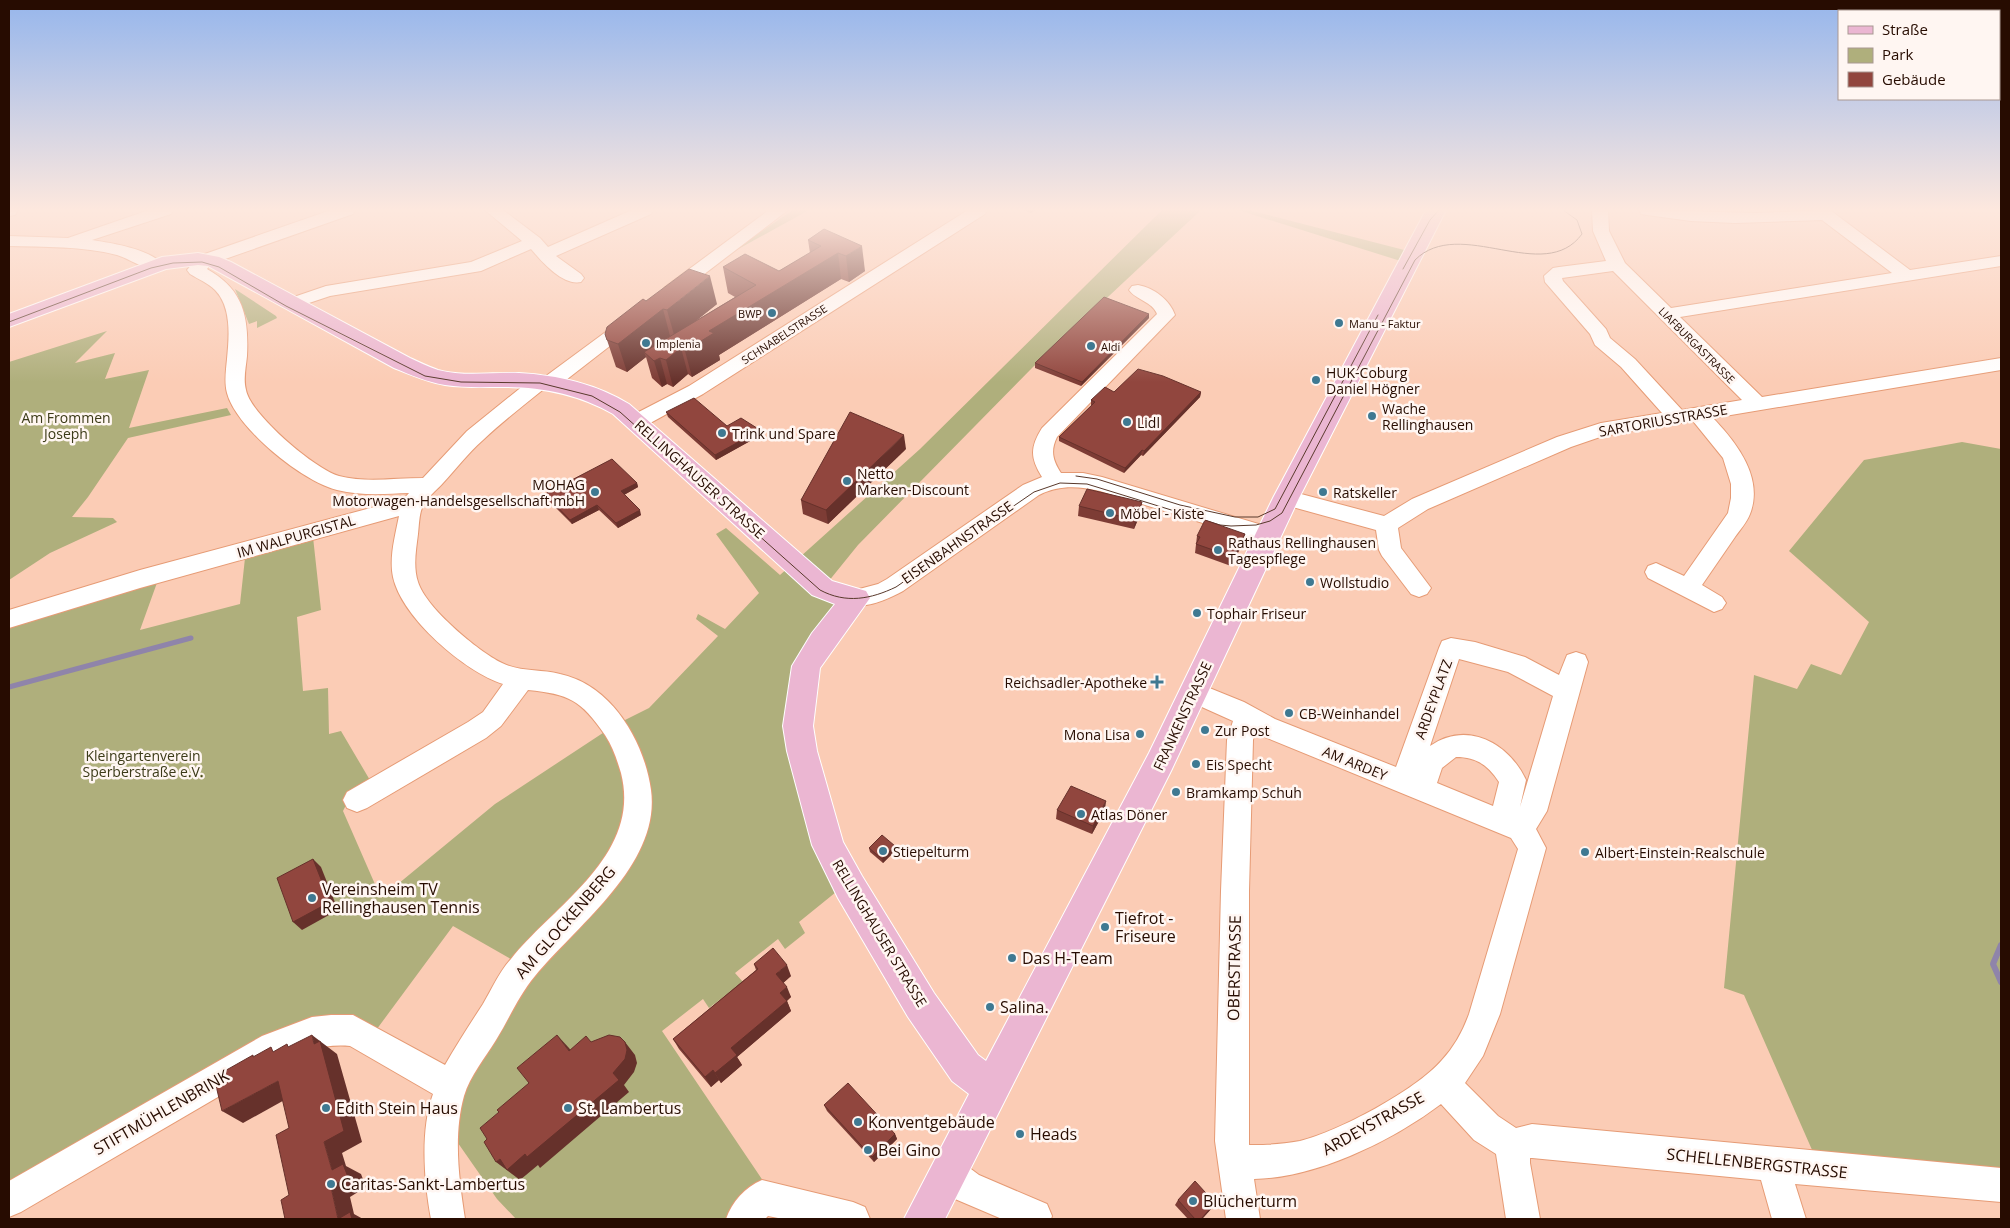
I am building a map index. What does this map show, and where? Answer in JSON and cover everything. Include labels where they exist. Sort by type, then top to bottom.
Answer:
[{"type":"main road","name":"RELLINGHAUSER STRASSE","points":[[9,321],[151,267]]},
{"type":"main road","name":"RELLINGHAUSER STRASSE","points":[[226,267],[290,304],[402,363],[430,375],[470,381],[546,382],[592,393],[608,400],[636,422],[822,588],[838,595],[856,598],[822,641],[806,666],[798,726],[802,751],[828,845],[850,887],[921,1005],[966,1068],[992,1088]]},
{"type":"main road","name":"FRANKENSTRASSE","points":[[924,1219],[1160,762],[1267,535],[1406,267]]},
{"type":"street","points":[[198,267],[196,270],[217,283],[226,292],[238,320],[235,379],[237,395],[246,412],[264,431],[325,479],[334,483],[419,495],[460,449],[488,423],[704,267]]},
{"type":"street","points":[[290,304],[326,290],[473,267]]},
{"type":"street","points":[[560,267],[575,278]]},
{"type":"street","name":"SCHNABELSTRASSE","points":[[636,422],[712,380],[889,267]]},
{"type":"street","points":[[1597,267],[1559,272],[1554,276],[1554,282],[1599,333],[1602,341],[1628,364],[1676,416]]},
{"type":"street","name":"LIAFBURGASTRASSE","points":[[1618,267],[1756,403]]},
{"type":"street","points":[[1895,267],[1907,276]]},
{"type":"street","points":[[1666,314],[1961,267]]},
{"type":"street","points":[[1055,480],[1044,466],[1042,456],[1042,448],[1049,433],[1166,315],[1163,306],[1138,290]]},
{"type":"street","name":"SARTORIUSSTRASSE","points":[[1387,525],[1420,504],[1564,442],[1601,430],[1676,416],[2001,364]]},
{"type":"street","points":[[1688,588],[1739,514],[1743,484],[1738,465],[1728,448],[1697,413]]},
{"type":"street","name":"EISENBAHNSTRASSE","points":[[856,598],[884,591],[895,585],[1031,490],[1055,480],[1076,480],[1102,484],[1267,535]]},
{"type":"street","name":"IM WALPURGISTAL","points":[[9,619],[419,495]]},
{"type":"street","name":"AM GLOCKENBERG","points":[[419,495],[404,572],[406,584],[411,594],[428,616],[465,652],[483,665],[520,680],[567,686],[588,696],[614,727],[631,760],[638,795],[637,814],[629,840],[610,874],[521,969],[451,1086],[443,1124],[443,1188],[448,1219]]},
{"type":"street","points":[[1286,498],[1387,525],[1390,550],[1419,588]]},
{"type":"street","points":[[1656,572],[1714,603]]},
{"type":"street","name":"ARDEYPLATZ","points":[[1413,786],[1451,648],[1475,652],[1516,664],[1567,691]]},
{"type":"street","points":[[1512,825],[1534,811],[1576,662]]},
{"type":"street","points":[[357,800],[492,719],[520,680]]},
{"type":"street","name":"AM ARDEY","points":[[1193,692],[1235,709],[1266,727],[1512,825]]},
{"type":"street","name":"OBERSTRASSE","points":[[1243,1219],[1232,1141],[1240,740],[1247,717]]},
{"type":"street","name":"ARDEYPLATZ","points":[[1413,786],[1433,761],[1447,748],[1466,745],[1488,752],[1500,762],[1513,780],[1512,825]]},
{"type":"street","name":"ARDEYSTRASSE","points":[[1235,1161],[1254,1163],[1279,1162],[1314,1155],[1390,1118],[1415,1103],[1453,1072],[1483,1022],[1532,848],[1512,825]]},
{"type":"street","name":"STIFTMÜHLENBRINK","points":[[9,1200],[273,1047],[318,1030],[336,1029],[353,1031],[451,1086]]},
{"type":"street","points":[[1442,1082],[1486,1128],[1513,1145],[1513,1163],[1523,1219]]},
{"type":"street","name":"SCHELLENBERGSTRASSE","points":[[1513,1145],[1532,1141],[2001,1185]]},
{"type":"street","points":[[1773,1164],[1789,1219]]},
{"type":"street","points":[[947,1172],[967,1187],[1035,1216]]},
{"type":"street","points":[[743,1219],[762,1197],[853,1219]]},
{"type":"green space","points":[[1104,267],[1140,267],[1033,367],[858,545],[824,587],[847,595],[796,693],[841,888],[799,922],[805,933],[785,949],[778,939],[735,973],[743,982],[709,1008],[703,999],[662,1031],[776,1200],[762,1196],[741,1219],[516,1219],[497,1199],[444,1123],[451,1086],[631,839],[615,725],[649,708],[718,636],[696,619],[698,614],[725,629],[759,593],[716,534],[726,528],[780,575],[920,449]]},
{"type":"green space","points":[[235,289],[277,318],[257,328],[257,321],[249,324]]},
{"type":"green space","name":"Am Frommen Joseph","points":[[107,331],[75,363],[115,353],[105,379],[149,370],[129,428],[227,408],[231,415],[128,438],[72,517],[113,518],[117,522],[50,553],[9,580],[9,362]]},
{"type":"green space","points":[[1962,442],[2001,449],[2001,1188],[1820,1168],[1744,995],[1724,988],[1754,675],[1797,689],[1811,664],[1841,675],[1869,622],[1789,551],[1864,460]]},
{"type":"green space","name":"Kleingartenverein Sperberstraße e.V.","points":[[313,537],[321,610],[297,617],[303,691],[328,688],[329,734],[341,731],[374,787],[347,803],[343,811],[381,898],[495,804],[612,727],[636,819],[523,966],[453,926],[371,1037],[357,1028],[63,1169],[9,1199],[9,626],[158,580],[140,630],[240,604],[245,558]]},
{"type":"building","points":[[724,267],[772,267],[779,271],[785,267],[814,267],[709,331],[714,333],[685,351],[681,348],[666,360],[660,358],[654,361],[644,352],[756,285]]},
{"type":"building","points":[[689,269],[710,276],[667,310],[663,309],[618,344],[607,340],[605,334],[607,327],[643,299],[646,301]]},
{"type":"building","name":"Aldi","points":[[1104,297],[1149,314],[1082,382],[1035,363]]},
{"type":"building","name":"Lidl","points":[[1138,369],[1163,376],[1201,392],[1125,468],[1059,437],[1095,402],[1091,400],[1105,387],[1114,392]]},
{"type":"building","name":"Trink und Spare","points":[[694,398],[727,426],[741,418],[760,430],[715,455],[666,412]]},
{"type":"building","name":"Netto Marken-Discount","points":[[850,412],[904,435],[826,510],[801,500]]},
{"type":"building","name":"MOHAG Motorwagen-Handelsgesellschaft mbH","points":[[612,459],[637,483],[621,491],[640,510],[616,523],[597,505],[570,520],[545,494]]},
{"type":"building","points":[[1087,489],[1142,502],[1135,520],[1079,506]]},
{"type":"building","points":[[1205,520],[1245,534],[1233,557],[1196,544],[1200,537],[1197,536]]},
{"type":"building","name":"Atlas Döner","points":[[1071,786],[1106,801],[1093,826],[1057,810]]},
{"type":"building","name":"Stiepelturm","points":[[882,835],[895,846],[882,859],[869,848]]},
{"type":"building","name":"Vereinsheim TV Rellinghausen Tennis","points":[[313,859],[330,902],[293,922],[277,878]]},
{"type":"building","points":[[773,948],[787,965],[776,974],[787,987],[780,993],[787,1001],[731,1048],[737,1055],[715,1073],[713,1070],[705,1077],[673,1039],[758,969],[754,964]]},
{"type":"building","points":[[312,1035],[314,1044],[320,1041],[344,1131],[324,1142],[332,1170],[343,1164],[348,1177],[331,1187],[338,1219],[285,1219],[281,1200],[289,1195],[276,1135],[289,1128],[278,1081],[222,1111],[214,1077],[271,1047],[273,1052],[287,1044],[288,1047]]},
{"type":"building","name":"St. Lambertus","points":[[557,1035],[569,1051],[586,1036],[591,1042],[609,1035],[620,1037],[625,1042],[627,1050],[625,1059],[613,1073],[619,1080],[527,1157],[525,1154],[507,1170],[500,1159],[496,1162],[484,1142],[487,1139],[480,1128],[499,1112],[497,1110],[529,1083],[517,1068]]},
{"type":"building","name":"Konventgebäude","points":[[848,1083],[895,1134],[872,1157],[824,1105]]},
{"type":"building","name":"Blücherturm","points":[[1195,1181],[1215,1203],[1201,1219],[1195,1219],[1178,1200]]},
{"type":"building","points":[[350,1212],[352,1219],[338,1219]]},
{"type":"waterway","points":[[9,687],[191,638]]},
{"type":"waterway","points":[[2001,945],[1993,964],[2001,982]]},
{"type":"tram line","points":[[9,322],[154,267]]},
{"type":"tram line","points":[[220,267],[286,306],[425,376],[461,382],[540,383],[592,396],[620,412],[820,590],[839,597],[849,598],[868,597],[896,587],[1034,492],[1060,483],[1087,484],[1220,525],[1256,525],[1270,521],[1282,513],[1411,267]]},
{"type":"tram line","points":[[1076,476],[1097,479],[1180,505],[1235,517],[1258,517],[1275,509],[1378,315]]},
{"type":"tram line","points":[[675,451],[721,493]]},
{"type":"place","name":"BWP","points":[[772,313]]},
{"type":"place","name":"Manu - Faktur","points":[[1339,323]]},
{"type":"place","name":"Implenia","points":[[646,343]]},
{"type":"place","name":"Aldi","points":[[1091,346]]},
{"type":"place","name":"HUK-Coburg Daniel Högner","points":[[1316,380]]},
{"type":"place","name":"Wache Rellinghausen","points":[[1372,416]]},
{"type":"place","name":"Lidl","points":[[1127,422]]},
{"type":"place","name":"Trink und Spare","points":[[722,433]]},
{"type":"place","name":"Netto Marken-Discount","points":[[847,481]]},
{"type":"place","name":"MOHAG Motorwagen-Handelsgesellschaft mbH","points":[[595,492]]},
{"type":"place","name":"Ratskeller","points":[[1323,492]]},
{"type":"place","name":"Möbel - Kiste","points":[[1110,513]]},
{"type":"place","name":"Rathaus Rellinghausen Tagespflege","points":[[1218,550]]},
{"type":"place","name":"Wollstudio","points":[[1310,582]]},
{"type":"place","name":"Tophair Friseur","points":[[1197,613]]},
{"type":"place","name":"Reichsadler-Apotheke","points":[[1157,682]]},
{"type":"place","name":"CB-Weinhandel","points":[[1289,713]]},
{"type":"place","name":"Zur Post","points":[[1205,730]]},
{"type":"place","name":"Mona Lisa","points":[[1140,734]]},
{"type":"place","name":"Eis Specht","points":[[1196,764]]},
{"type":"place","name":"Bramkamp Schuh","points":[[1176,792]]},
{"type":"place","name":"Atlas Döner","points":[[1081,814]]},
{"type":"place","name":"Stiepelturm","points":[[883,851]]},
{"type":"place","name":"Albert-Einstein-Realschule","points":[[1585,852]]},
{"type":"place","name":"Vereinsheim TV Rellinghausen Tennis","points":[[312,898]]},
{"type":"place","name":"Tiefrot - Friseure","points":[[1105,927]]},
{"type":"place","name":"Das H-Team","points":[[1012,958]]},
{"type":"place","name":"Salina.","points":[[990,1007]]},
{"type":"place","name":"Edith Stein Haus","points":[[326,1108]]},
{"type":"place","name":"St. Lambertus","points":[[568,1108]]},
{"type":"place","name":"Konventgebäude","points":[[858,1122]]},
{"type":"place","name":"Heads","points":[[1020,1134]]},
{"type":"place","name":"Bei Gino","points":[[868,1150]]},
{"type":"place","name":"Caritas-Sankt-Lambertus","points":[[331,1184]]},
{"type":"place","name":"Blücherturm","points":[[1193,1201]]}]
